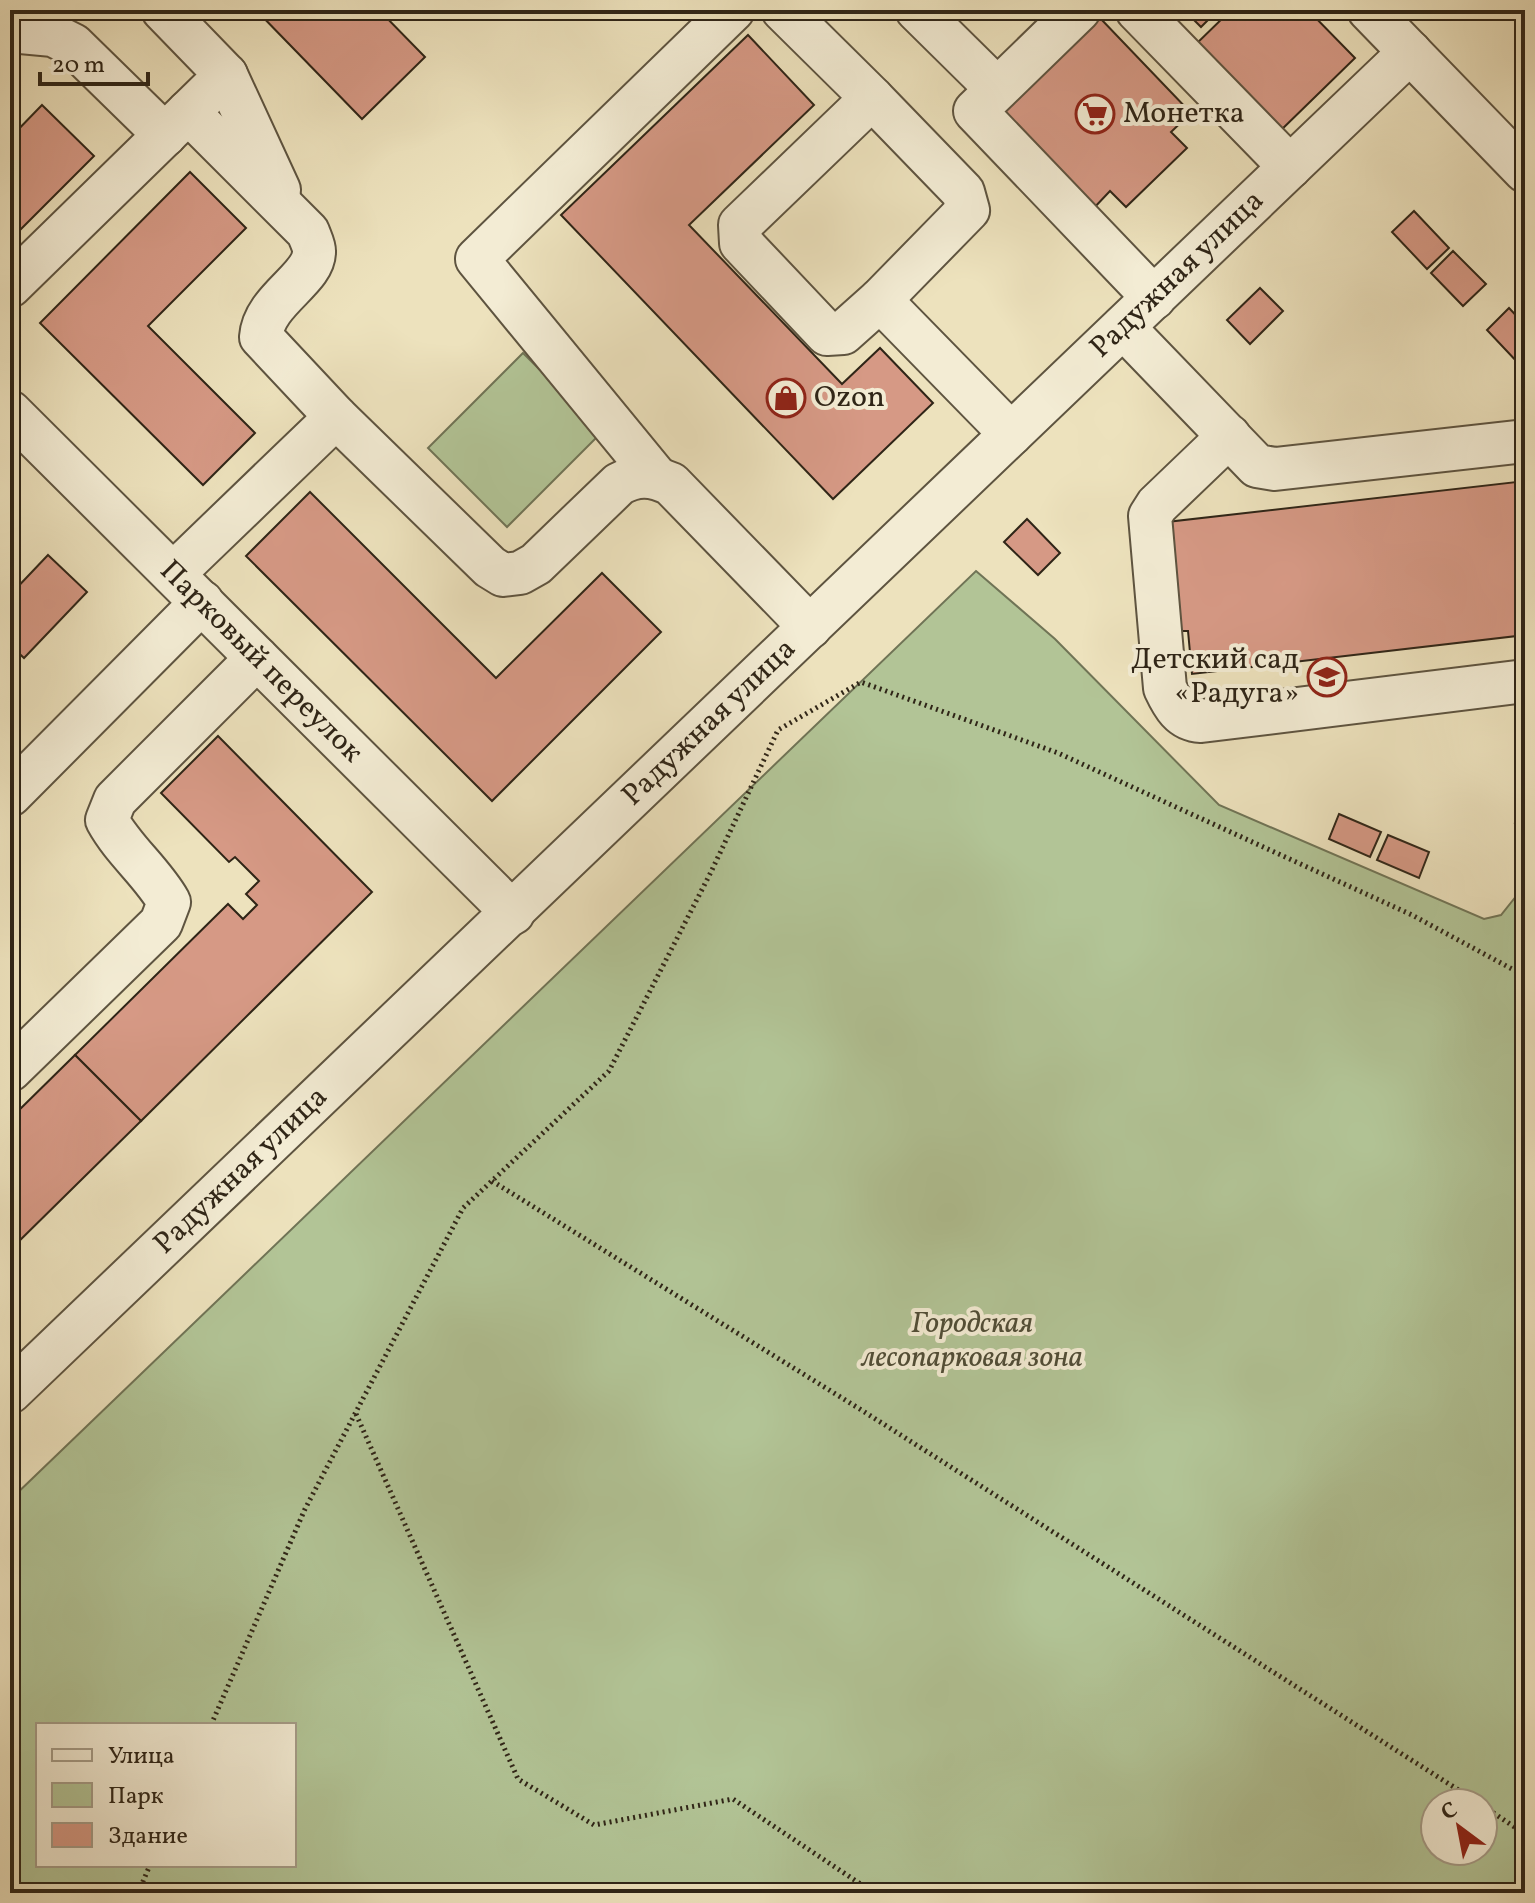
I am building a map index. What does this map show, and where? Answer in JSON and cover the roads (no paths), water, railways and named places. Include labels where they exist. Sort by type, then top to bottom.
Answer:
[{"type":"street","points":[[163,10],[226,75],[289,214]]},
{"type":"street","points":[[656,477],[477,259],[733,10]]},
{"type":"street","points":[[783,10],[872,98],[963,192],[968,210],[880,300],[843,333],[827,334],[741,243],[740,225],[872,98]]},
{"type":"street","points":[[917,10],[997,89]]},
{"type":"street","points":[[1079,10],[975,111],[1154,298]]},
{"type":"street","points":[[1137,10],[1290,167]]},
{"type":"street","points":[[1369,10],[1525,171]]},
{"type":"street","points":[[10,31],[53,35],[73,45],[176,123],[308,232],[314,252],[308,268],[270,309],[262,322],[261,337],[336,417],[490,567],[503,575],[520,573],[536,564],[619,484],[635,476],[656,477],[671,484],[810,627]]},
{"type":"street","name":"Радужная улица","points":[[10,1392],[1410,52]]},
{"type":"street","points":[[10,286],[226,75]]},
{"type":"street","points":[[880,300],[1011,434]]},
{"type":"street","points":[[1123,327],[1257,466],[1275,469],[1525,441]]},
{"type":"street","name":"Парковый переулок","points":[[10,412],[513,913]]},
{"type":"street","points":[[10,795],[336,417]]},
{"type":"street","points":[[1229,436],[1157,505],[1150,516],[1165,688],[1184,717],[1201,721],[1525,681]]},
{"type":"street","points":[[10,1070],[161,923],[169,902],[158,882],[118,841],[107,820],[115,800],[257,658]]},
{"type":"place","name":"Монетка","points":[[1095,114]]},
{"type":"place","name":"Ozon","points":[[786,398]]},
{"type":"place","name":"Детский сад «Радуга»","points":[[1327,677]]},
{"type":"park label","name":"Городская лесопарковая зона","points":[[972,1341]]}]
